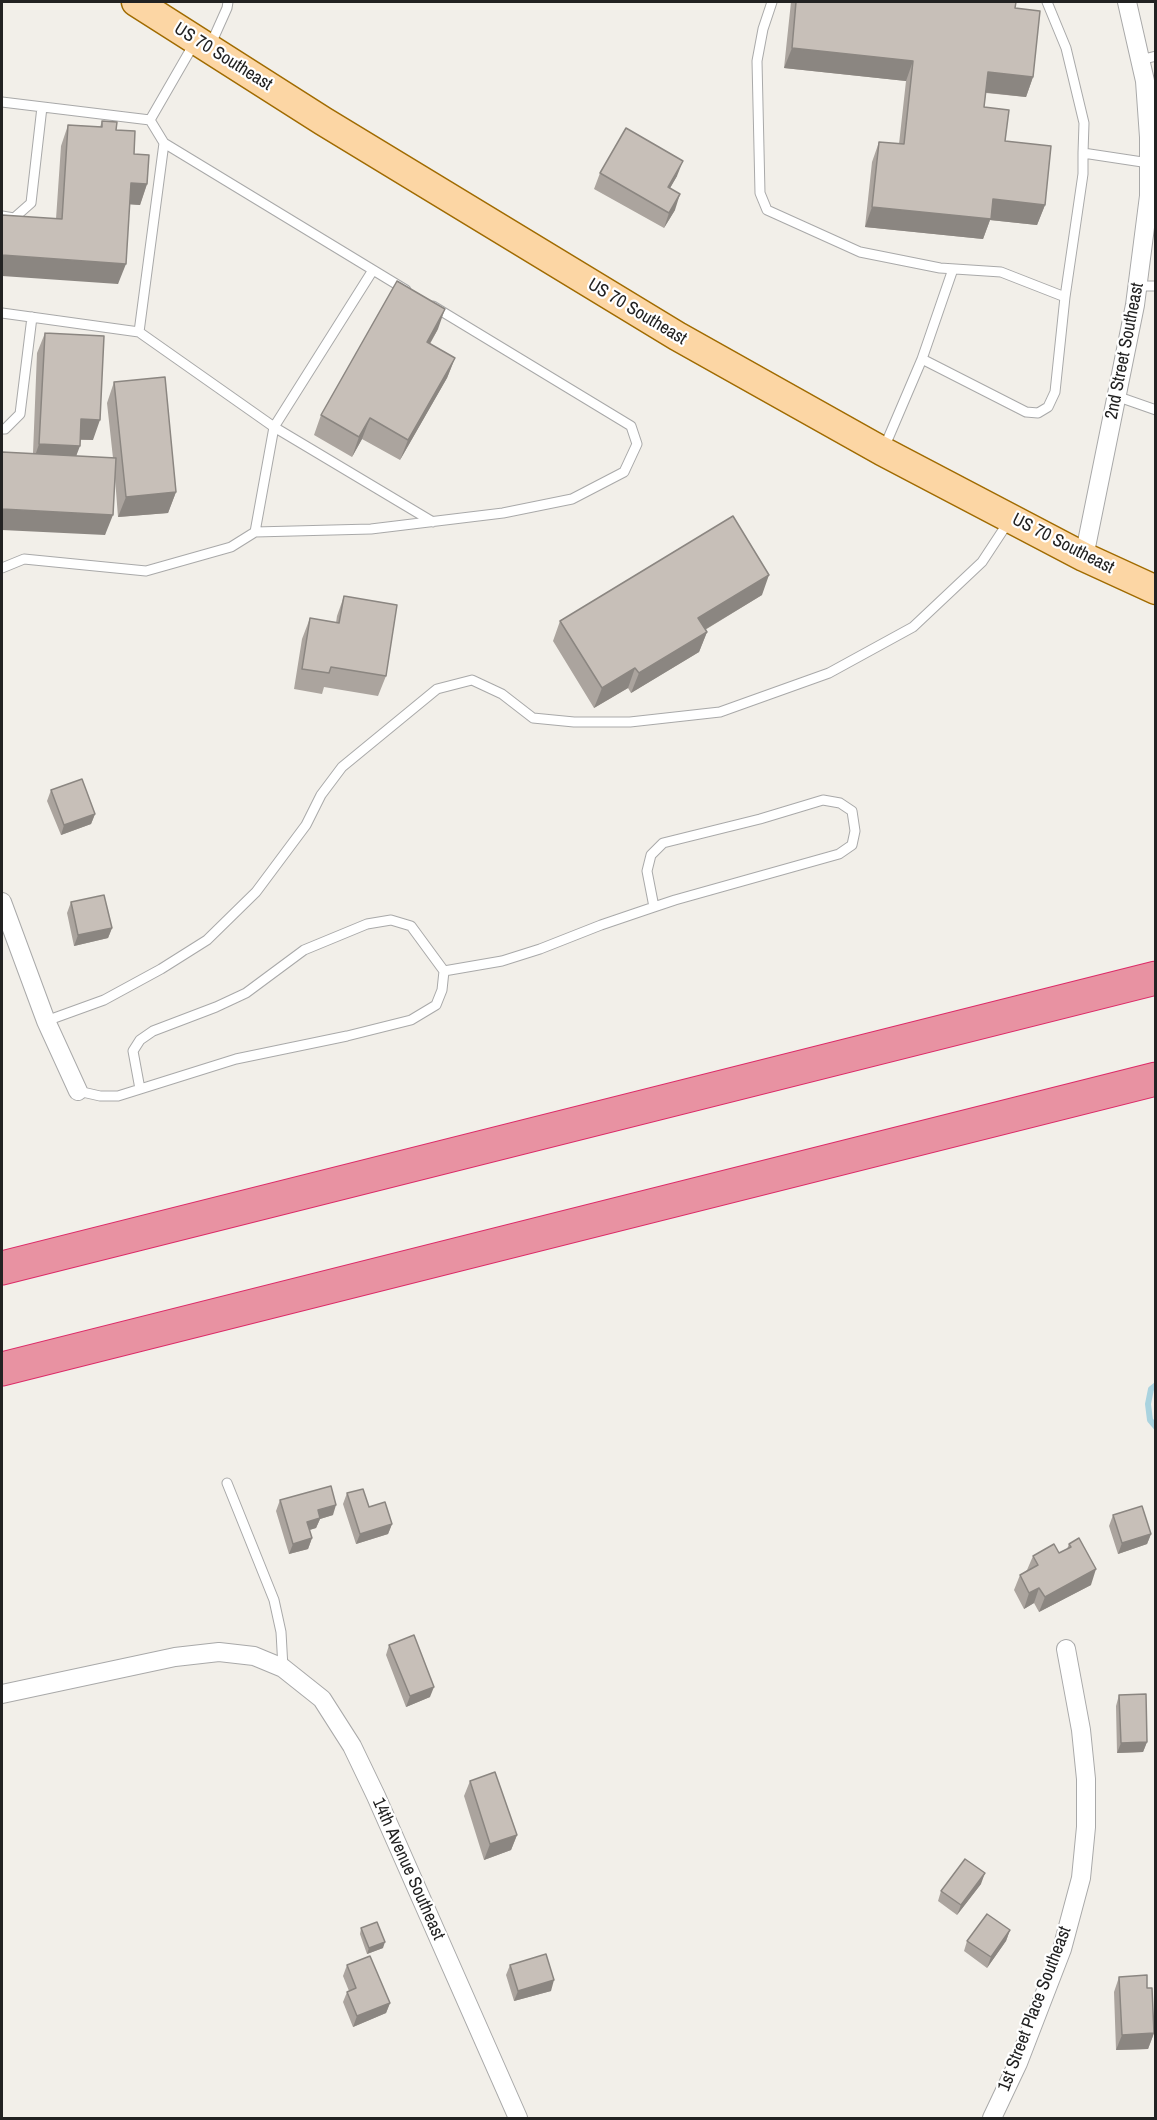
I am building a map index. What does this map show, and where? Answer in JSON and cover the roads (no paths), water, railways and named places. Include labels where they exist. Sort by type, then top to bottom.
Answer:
[{"type":"highway","points":[[2,1268],[1155,978]]},
{"type":"highway","points":[[2,1369],[1155,1079]]},
{"type":"main road","name":"US 70 Southeast","points":[[136,2],[324,121],[676,336],[882,451],[1084,557],[1155,590]]},
{"type":"street","name":"2nd Street Southeast","points":[[1084,557],[1116,396],[1147,286],[1149,163],[1145,81],[1148,58],[1127,2]]},
{"type":"street","points":[[2,902],[46,1021],[78,1091]]},
{"type":"street","name":"1st Street Place Southeast","points":[[992,2118],[1018,2062],[1062,1949],[1081,1878],[1086,1827],[1086,1779],[1082,1730],[1066,1649]]},
{"type":"street","name":"14th Avenue Southeast","points":[[2,1694],[176,1657],[219,1652],[254,1656],[283,1668],[322,1699],[352,1746],[376,1796],[518,2118]]},
{"type":"lane","points":[[150,120],[227,8],[228,2]]},
{"type":"lane","points":[[772,2],[757,61],[760,194],[767,210],[860,252],[953,269],[1001,272],[1065,297]]},
{"type":"lane","points":[[922,359],[1026,412],[1038,412],[1048,407],[1055,392],[1065,297],[1083,174],[1084,123],[1066,48],[1047,2]]},
{"type":"lane","points":[[2,102],[150,120]]},
{"type":"lane","points":[[2,216],[14,218],[31,203],[42,107]]},
{"type":"lane","points":[[150,120],[164,143],[413,294]]},
{"type":"lane","points":[[140,332],[164,143]]},
{"type":"lane","points":[[1083,153],[1149,163]]},
{"type":"lane","points":[[882,451],[922,359],[953,269]]},
{"type":"lane","points":[[255,532],[274,427],[373,270]]},
{"type":"lane","points":[[2,568],[24,559],[146,571],[231,547],[255,532],[371,529],[503,513],[572,499],[624,472],[637,444],[630,426],[423,300]]},
{"type":"lane","points":[[2,313],[140,332],[274,427],[433,522]]},
{"type":"lane","points":[[2,429],[5,429],[21,414],[32,317]]},
{"type":"lane","points":[[1116,396],[1155,410]]},
{"type":"lane","points":[[46,1021],[104,1000],[161,969],[207,940],[256,892],[306,825],[321,795],[342,767],[437,689],[472,680],[502,694],[533,718],[574,722],[630,722],[720,712],[829,673],[913,627],[982,562],[1011,518]]},
{"type":"lane","points":[[444,971],[512,958],[654,908],[839,854],[852,845],[855,831],[852,812],[840,803],[823,800],[760,819],[663,843],[651,855],[647,871],[654,908]]},
{"type":"lane","points":[[78,1091],[100,1096],[118,1096],[236,1059],[411,1020],[436,1005],[442,990],[444,971],[411,926],[391,920],[367,924],[304,950],[246,993],[153,1031],[140,1040],[133,1051],[140,1089]]},
{"type":"lane","points":[[227,1482],[274,1600],[281,1632],[283,1668]]},
{"type":"waterway","points":[[1156,1385],[1151,1389],[1148,1404],[1150,1420],[1156,1427]]}]
